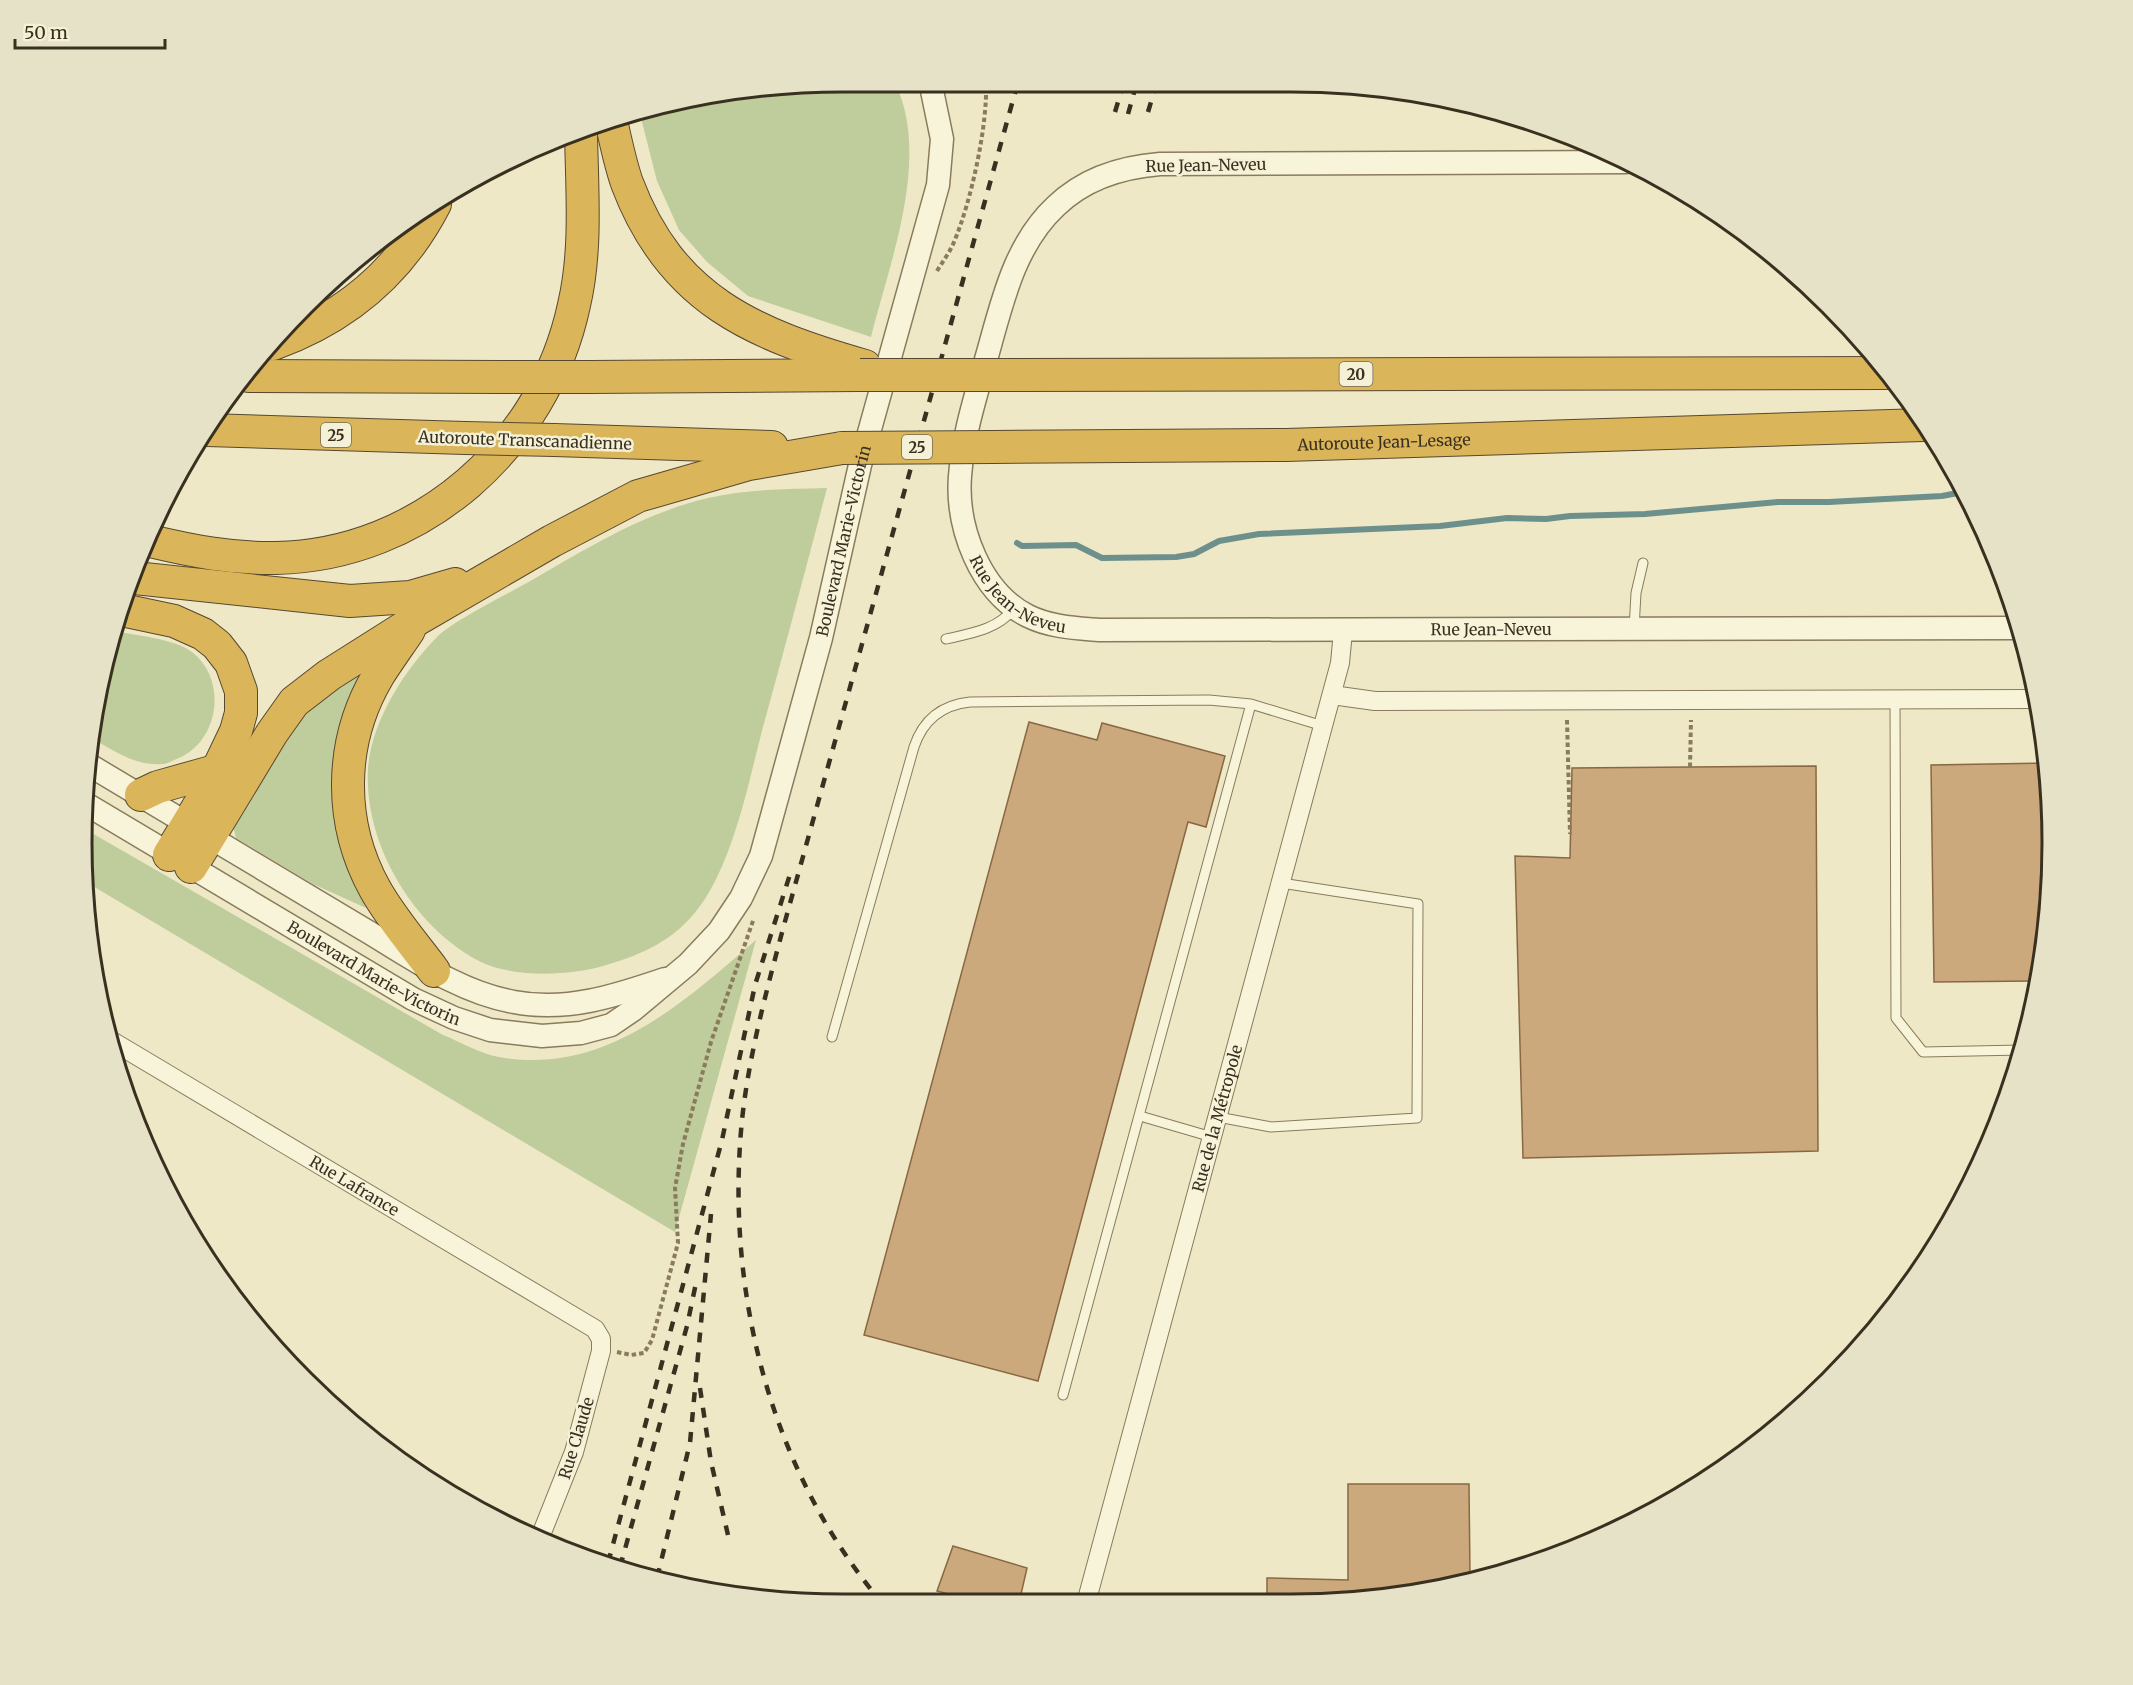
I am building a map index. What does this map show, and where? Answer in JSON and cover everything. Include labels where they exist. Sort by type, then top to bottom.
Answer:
[{"type":"highway","points":[[613,128],[626,181],[641,215],[662,249],[689,281],[719,305],[762,332],[862,371]]},
{"type":"highway","points":[[155,542],[235,557],[277,558],[333,551],[369,541],[407,525],[444,502],[478,474],[517,433],[537,405],[554,369],[569,326],[580,267],[581,139]]},
{"type":"highway","points":[[285,340],[303,333],[358,300],[404,253],[427,217]]},
{"type":"highway","points":[[254,376],[590,377],[862,371]]},
{"type":"highway","name":"20","points":[[862,371],[895,375],[1876,373]]},
{"type":"highway","name":"Autoroute Jean-Lesage","points":[[842,447],[1296,445],[1915,425]]},
{"type":"highway","name":"Autoroute Transcanadienne","points":[[215,430],[684,446],[842,447]]},
{"type":"highway","points":[[180,861],[198,831],[294,702],[329,675],[416,620],[620,504],[658,489],[749,464],[842,447]]},
{"type":"highway","points":[[140,579],[297,597],[371,601],[410,597],[465,581],[529,555]]},
{"type":"highway","points":[[128,611],[174,621],[195,629],[217,645],[231,663],[241,691],[241,713],[236,731],[207,792],[198,831]]},
{"type":"highway","points":[[416,620],[378,676],[360,716],[349,755],[348,795],[355,838],[369,877],[396,920],[434,971]]},
{"type":"highway","points":[[141,795],[158,787],[215,771]]},
{"type":"street","name":"Boulevard Marie-Victorin","points":[[93,808],[423,1004],[454,1018],[490,1030],[542,1036],[581,1033],[610,1025],[651,996],[700,953],[728,919],[755,871],[766,837],[821,638],[860,465],[938,185],[942,139],[932,92]]},
{"type":"street","name":"Rue Jean-Neveu","points":[[1607,162],[1160,164],[1116,172],[1067,196],[1040,224],[1014,268],[1000,309],[972,411],[961,463],[960,501],[972,547],[994,587],[1015,608],[1043,622],[1088,629],[1343,631],[2010,628]]},
{"type":"street","name":"Rue de la Métropole","points":[[1088,1594],[1332,695],[1340,663],[1343,631]]},
{"type":"street","points":[[1332,695],[1375,701],[2028,699]]},
{"type":"street","name":"Boulevard Marie-Victorin","points":[[95,769],[434,971],[467,988],[497,999],[547,1006],[601,999],[675,975]]},
{"type":"street","name":"Rue Lafrance","points":[[120,1045],[590,1325],[599,1334]]},
{"type":"street","name":"Rue Claude","points":[[543,1531],[574,1452],[601,1351],[599,1334]]},
{"type":"lane","points":[[1634,630],[1636,593],[1643,563]]},
{"type":"lane","points":[[946,639],[990,628],[1000,623],[1015,608]]},
{"type":"lane","points":[[1895,699],[1896,1018],[1923,1052],[2012,1050]]},
{"type":"lane","points":[[832,1037],[914,747],[922,729],[932,717],[946,707],[970,702],[1209,700],[1251,704],[1323,726]]},
{"type":"lane","points":[[1063,1395],[1251,704]]},
{"type":"lane","points":[[1218,1117],[1271,1127],[1417,1118],[1418,904],[1281,883]]},
{"type":"lane","points":[[1140,1116],[1212,1137]]},
{"type":"path","points":[[1567,720],[1570,834]]},
{"type":"path","points":[[1690,767],[1691,720]]},
{"type":"path","points":[[618,1352],[631,1355],[644,1353],[652,1340],[678,1243],[675,1188],[683,1144],[711,1042],[754,918]]},
{"type":"green space","points":[[898,92],[905,110],[909,142],[908,174],[897,242],[871,337],[748,296],[707,262],[679,230],[657,181],[641,119],[744,98],[793,93]]},
{"type":"green space","points":[[827,488],[745,800],[718,875],[707,896],[693,915],[674,933],[641,953],[603,966],[574,972],[540,974],[492,967],[455,946],[433,927],[397,880],[374,826],[369,797],[368,769],[375,733],[391,698],[424,651],[444,631],[468,615],[617,532],[662,512],[708,498],[738,493]]},
{"type":"green space","points":[[122,632],[176,644],[192,652],[203,664],[211,678],[214,693],[214,709],[210,724],[203,738],[193,750],[164,764],[153,764],[135,760],[98,742],[106,696]]},
{"type":"green space","points":[[362,670],[355,686],[347,863],[366,908],[313,884],[236,838],[232,822],[306,708]]},
{"type":"green space","points":[[92,833],[443,1035],[478,1051],[499,1057],[537,1060],[573,1056],[607,1045],[640,1029],[670,1010],[700,988],[756,940],[675,1232],[93,886]]},
{"type":"building","points":[[1029,722],[1097,740],[1102,723],[1225,756],[1206,827],[1188,822],[1038,1381],[864,1335]]},
{"type":"building","points":[[2037,763],[2042,842],[2040,892],[2028,981],[1934,982],[1931,765]]},
{"type":"building","points":[[1816,766],[1818,1151],[1523,1158],[1515,856],[1570,858],[1572,768]]},
{"type":"building","points":[[1348,1484],[1469,1484],[1470,1571],[1389,1587],[1340,1592],[1267,1594],[1267,1578],[1348,1580]]},
{"type":"building","points":[[953,1546],[1027,1568],[1021,1594],[948,1594],[937,1591]]},
{"type":"waterway","points":[[1017,543],[1022,546],[1076,545],[1102,558],[1176,557],[1194,554],[1219,541],[1259,534],[1440,526],[1507,518],[1546,519],[1645,514],[1778,502],[1829,502],[1955,493]]},
{"type":"railway","points":[[876,1594],[844,1552],[811,1497],[784,1438],[764,1376],[749,1313],[741,1249],[739,1184],[742,1120],[754,1046],[765,997],[1015,92]]},
{"type":"railway","points":[[1115,112],[1121,92]]},
{"type":"railway","points":[[1128,114],[1134,92]]},
{"type":"railway","points":[[1148,112],[1154,92]]},
{"type":"railway","points":[[610,1557],[722,1140],[755,985],[792,868]]},
{"type":"railway","points":[[659,1570],[690,1443],[711,1214]]},
{"type":"railway","points":[[622,1560],[687,1326],[696,1283]]},
{"type":"railway","points":[[700,1388],[711,1462],[728,1535]]}]
